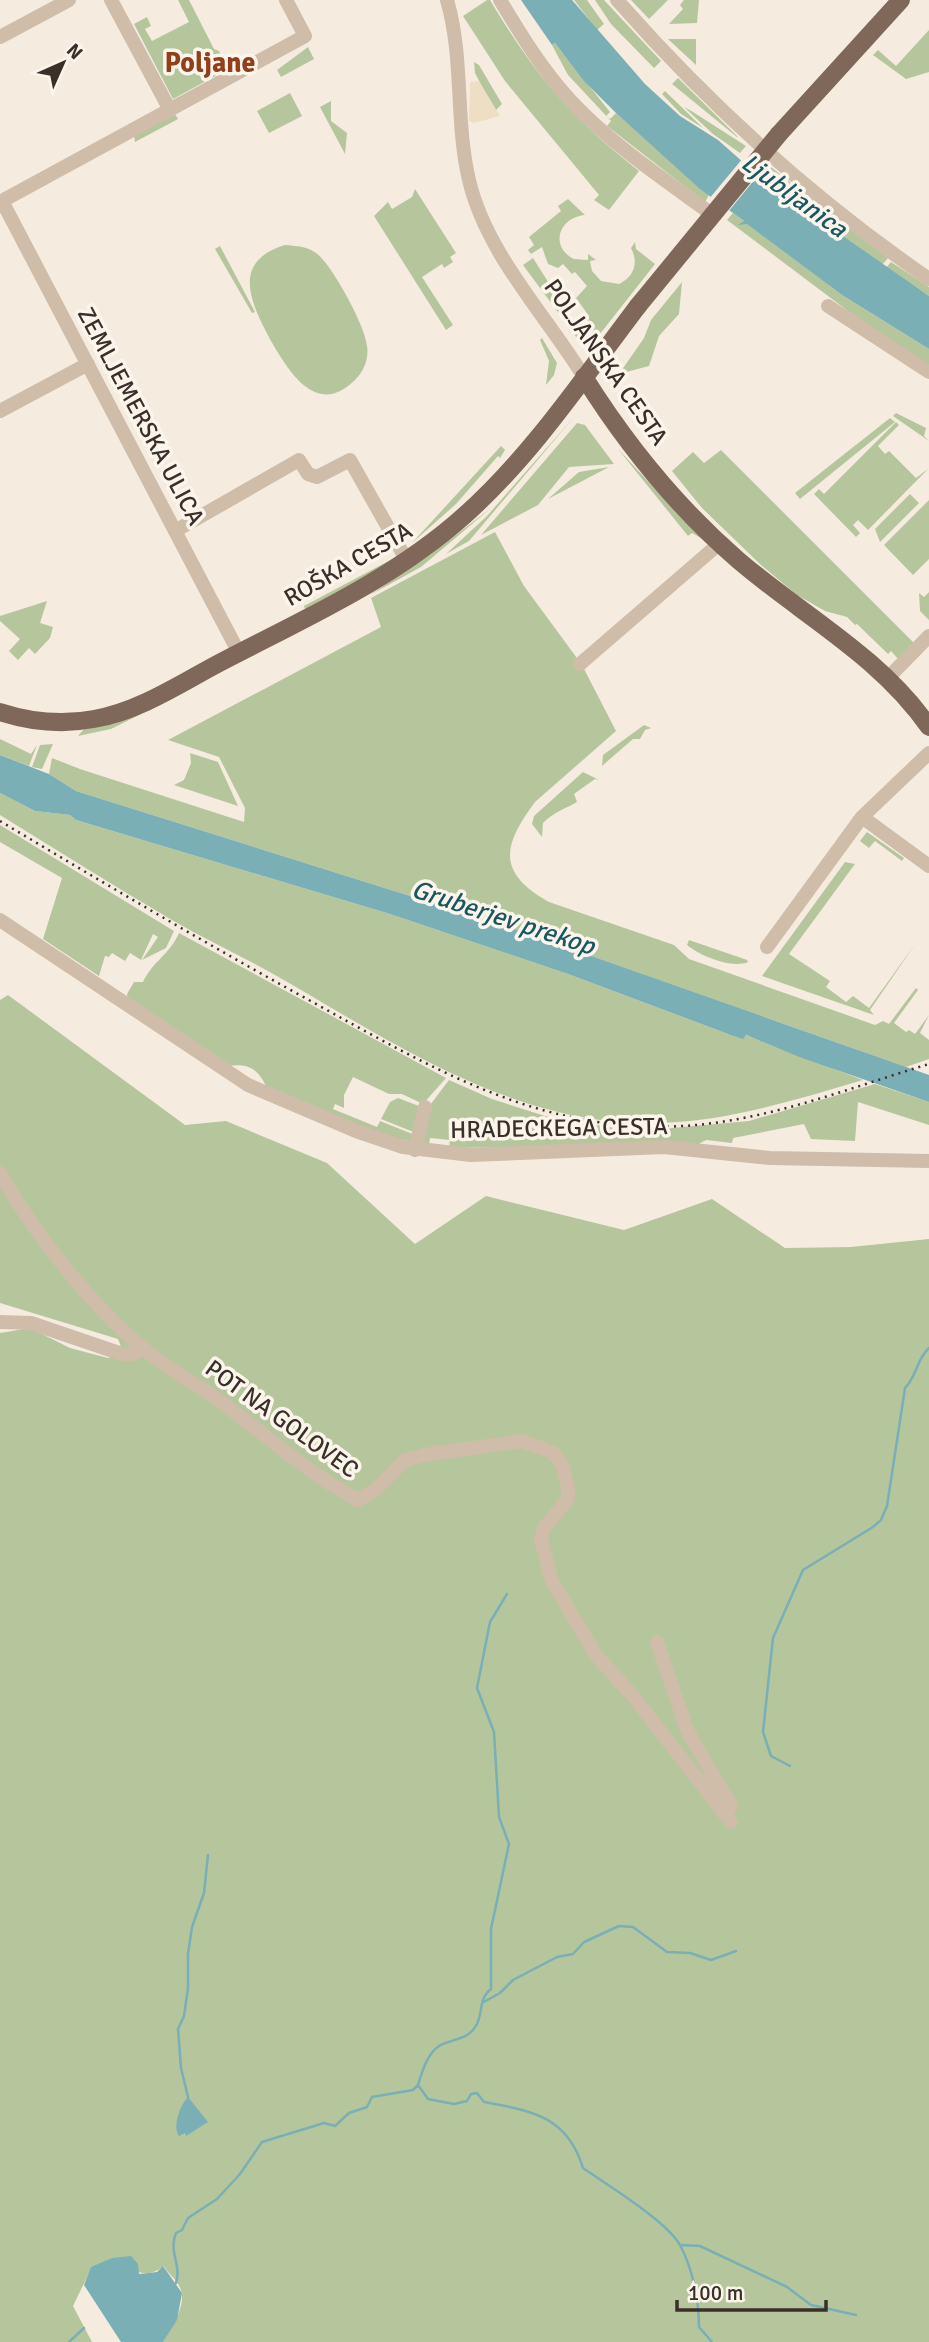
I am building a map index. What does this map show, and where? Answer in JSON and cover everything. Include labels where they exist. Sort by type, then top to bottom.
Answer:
[{"type":"main road","name":"ROŠKA CESTA","points":[[0,712],[41,721],[96,719],[149,700],[407,561],[488,493],[741,179],[901,0]]},
{"type":"main road","name":"POLJANSKA CESTA","points":[[584,377],[613,421],[648,465],[720,543],[887,679],[929,727]]},
{"type":"street","points":[[0,37],[69,0]]},
{"type":"street","points":[[111,0],[170,110]]},
{"type":"street","points":[[1,201],[305,36],[286,0]]},
{"type":"street","name":"POLJANSKA CESTA","points":[[447,0],[454,34],[465,159],[475,200],[501,252],[584,377]]},
{"type":"street","points":[[500,0],[536,56],[571,101],[607,135],[713,215]]},
{"type":"street","points":[[617,0],[649,37],[775,160],[929,279]]},
{"type":"street","name":"ZEMLJEMERSKA ULICA","points":[[1,201],[239,653]]},
{"type":"street","points":[[828,306],[929,372]]},
{"type":"street","points":[[0,411],[88,364]]},
{"type":"street","points":[[175,531],[299,460],[308,474],[317,477],[350,460],[407,561]]},
{"type":"street","points":[[580,664],[720,543]]},
{"type":"street","points":[[887,679],[929,636]]},
{"type":"street","points":[[767,947],[862,817],[929,752]]},
{"type":"street","points":[[862,817],[929,866]]},
{"type":"street","name":"HRADECKEGA CESTA","points":[[0,920],[248,1085],[356,1131],[415,1150],[471,1155],[664,1147],[783,1158],[929,1161]]},
{"type":"street","points":[[415,1150],[425,1107]]},
{"type":"street","name":"POT NA GOLOVEC","points":[[0,1173],[47,1242],[83,1286],[143,1348],[218,1400],[313,1475],[358,1500],[375,1490],[405,1460],[424,1455],[522,1441],[552,1452],[562,1464],[568,1487],[568,1499],[544,1528],[541,1540],[552,1581],[595,1654],[633,1696],[729,1819],[731,1806],[687,1730],[657,1642]]},
{"type":"street","points":[[0,1322],[31,1323],[122,1354],[132,1354],[143,1348]]},
{"type":"green space","points":[[178,0],[189,0],[214,49],[219,51],[228,69],[173,99],[134,24],[147,17],[151,26],[145,29],[152,41],[189,22]]},
{"type":"green space","points":[[490,0],[539,73],[573,113],[639,171],[609,210],[594,200],[599,195],[505,81],[463,16]]},
{"type":"green space","points":[[574,0],[587,0],[604,24],[597,30]]},
{"type":"green space","points":[[595,0],[604,0],[661,61],[654,68],[611,24]]},
{"type":"green space","points":[[631,0],[668,0],[649,19]]},
{"type":"green space","points":[[684,0],[699,0],[697,23],[669,24],[683,9],[680,5]]},
{"type":"green space","points":[[929,30],[929,72],[906,79],[873,55],[878,50],[896,66]]},
{"type":"green space","points":[[696,39],[696,65],[669,40]]},
{"type":"green space","points":[[555,43],[610,112],[606,116],[568,75],[552,45]]},
{"type":"green space","points":[[308,47],[314,59],[281,77],[277,70]]},
{"type":"green space","points":[[474,62],[479,65],[502,104],[495,111],[475,73]]},
{"type":"green space","points":[[678,78],[738,137],[672,84]]},
{"type":"green space","points":[[665,91],[703,128],[681,114],[662,94]]},
{"type":"green space","points":[[290,93],[302,116],[269,133],[257,111]]},
{"type":"green space","points":[[331,101],[331,121],[347,133],[345,154],[320,107]]},
{"type":"green space","points":[[684,107],[746,146],[740,153],[713,134]]},
{"type":"green space","points":[[616,113],[709,195],[705,202],[607,126],[611,121],[607,117],[610,119]]},
{"type":"green space","points":[[175,114],[178,119],[135,142],[134,135]]},
{"type":"green space","points":[[771,167],[815,202],[766,174]]},
{"type":"green space","points":[[763,178],[830,214],[888,258],[882,265],[791,200],[789,194],[787,196]]},
{"type":"green space","points":[[415,189],[456,253],[450,257],[453,262],[444,268],[442,264],[422,277],[453,325],[446,330],[374,216],[388,202],[392,209],[412,197]]},
{"type":"green space","points":[[568,199],[585,215],[569,221],[564,227],[560,233],[562,247],[566,254],[574,259],[588,260],[588,254],[596,260],[590,261],[592,271],[601,281],[619,284],[628,278],[635,264],[631,248],[635,242],[636,249],[655,264],[596,339],[587,343],[577,338],[523,265],[533,258],[576,326],[589,316],[576,298],[587,286],[575,272],[572,274],[563,264],[558,268],[548,264],[542,247],[531,254],[528,250],[534,245],[529,237],[561,211],[558,206]]},
{"type":"green space","points":[[733,213],[842,295],[929,349],[929,366],[848,311],[727,220]]},
{"type":"green space","points":[[285,245],[309,249],[322,259],[361,325],[367,346],[366,360],[355,380],[341,391],[328,394],[305,386],[286,365],[257,313],[250,286],[251,273],[257,262]]},
{"type":"green space","points":[[220,246],[255,312],[252,313],[215,249]]},
{"type":"green space","points":[[891,262],[929,287],[929,296],[886,268]]},
{"type":"green space","points":[[682,282],[679,314],[659,336],[649,366],[619,374],[644,338],[651,320]]},
{"type":"green space","points":[[542,338],[557,363],[554,375],[546,385],[549,361],[540,340]]},
{"type":"green space","points":[[896,413],[926,428],[924,436],[929,441],[893,416]]},
{"type":"green space","points":[[574,417],[469,541],[446,554],[487,516]]},
{"type":"green space","points":[[890,418],[895,422],[800,499],[795,493]]},
{"type":"green space","points":[[896,422],[899,425],[878,446],[885,454],[889,451],[916,478],[928,469],[868,530],[858,520],[853,525],[860,533],[856,537],[814,494],[819,489],[824,494]]},
{"type":"green space","points":[[577,423],[585,425],[614,464],[569,467],[538,505],[481,535]]},
{"type":"green space","points":[[501,446],[505,450],[500,458],[498,456],[456,504],[412,543]]},
{"type":"green space","points":[[618,449],[702,539],[692,533],[688,536]]},
{"type":"green space","points":[[721,450],[914,643],[899,660],[891,651],[888,654],[847,617],[825,611],[797,595],[761,565],[702,508],[672,471],[693,452],[704,463]]},
{"type":"green space","points":[[609,467],[548,499],[579,472]]},
{"type":"green space","points":[[910,494],[919,503],[880,542],[875,529]]},
{"type":"green space","points":[[929,500],[929,559],[913,575],[884,545]]},
{"type":"green space","points":[[491,508],[421,567],[370,595],[430,555]]},
{"type":"green space","points":[[495,532],[524,586],[582,665],[616,731],[535,802],[524,818],[511,845],[510,858],[520,880],[549,902],[674,945],[689,959],[875,1025],[883,1021],[889,1024],[916,988],[918,990],[894,1023],[906,1032],[909,1030],[915,1034],[929,1015],[920,1033],[929,1040],[929,1059],[906,1067],[509,927],[76,791],[49,774],[52,758],[244,822],[245,808],[219,757],[168,740],[381,627],[371,598]]},
{"type":"green space","points":[[396,557],[394,561],[305,609],[304,606]]},
{"type":"green space","points":[[929,592],[929,620],[920,611],[919,593],[924,597]]},
{"type":"green space","points":[[47,601],[40,623],[53,627],[50,638],[35,654],[29,648],[18,660],[9,651],[20,639],[0,621],[0,616]]},
{"type":"green space","points":[[149,710],[111,729],[78,736],[84,729]]},
{"type":"green space","points":[[644,725],[651,728],[645,730],[640,739],[633,739],[602,766],[603,755]]},
{"type":"green space","points":[[0,739],[31,754],[37,745],[29,766],[0,755]]},
{"type":"green space","points":[[53,744],[42,769],[32,767],[40,745]]},
{"type":"green space","points":[[190,753],[218,762],[238,806],[174,785],[184,780],[191,763]]},
{"type":"green space","points":[[583,772],[599,780],[595,779],[574,794],[577,802],[555,813],[543,823],[542,837],[532,824],[534,816]]},
{"type":"green space","points":[[0,793],[35,811],[70,815],[76,820],[390,914],[568,974],[728,1034],[745,1035],[863,1080],[769,1107],[674,1122],[608,1121],[519,1101],[394,1044],[150,907],[0,815]]},
{"type":"green space","points":[[0,825],[174,931],[166,948],[142,960],[158,937],[153,934],[141,960],[130,953],[125,961],[112,953],[109,957],[105,956],[99,976],[43,939],[62,878],[0,842]]},
{"type":"green space","points":[[867,832],[904,858],[902,861],[875,841],[869,848],[860,841]]},
{"type":"green space","points":[[845,862],[855,864],[789,954],[830,981],[826,987],[846,1002],[853,996],[869,1008],[916,943],[870,1010],[874,1015],[762,976]]},
{"type":"green space","points":[[179,933],[446,1078],[423,1104],[402,1094],[389,1094],[353,1077],[344,1095],[344,1108],[335,1104],[333,1109],[377,1127],[380,1121],[415,1135],[413,1142],[379,1134],[267,1088],[252,1069],[228,1066],[128,1002],[127,994],[134,982],[143,982]]},
{"type":"green space","points":[[689,940],[748,962],[725,963],[708,957],[687,945]]},
{"type":"green space","points":[[8,995],[185,1125],[226,1121],[327,1163],[415,1244],[486,1196],[624,1230],[712,1199],[785,1248],[851,1247],[929,1239],[929,2342],[163,2342],[181,2306],[178,2284],[164,2266],[150,2273],[137,2272],[112,2258],[90,2271],[73,2306],[92,2342],[0,2342],[0,1333],[30,1328],[70,1348],[108,1358],[123,1352],[118,1339],[0,1303],[0,1000]]},
{"type":"green space","points":[[449,1080],[492,1099],[545,1116],[608,1127],[650,1130],[749,1121],[875,1084],[929,1102],[929,1125],[858,1102],[855,1141],[811,1139],[804,1124],[733,1138],[732,1143],[706,1140],[697,1145],[449,1148],[450,1140],[430,1138],[429,1145],[420,1143],[427,1109]]},
{"type":"green space","points":[[398,1098],[419,1106],[416,1133],[381,1119],[390,1102]]},
{"type":"shaded area","points":[[479,81],[500,116],[474,123],[469,121],[470,82]]},
{"type":"water","points":[[521,0],[572,0],[645,84],[680,116],[718,140],[762,179],[786,195],[790,194],[791,200],[929,296],[929,349],[842,295],[747,224],[738,225],[744,221],[700,189],[584,81],[555,43],[552,45]]},
{"type":"water","name":"Gruberjev prekop","points":[[0,755],[49,774],[76,791],[509,927],[929,1075],[929,1102],[802,1058],[746,1035],[743,1039],[728,1034],[568,974],[390,914],[76,820],[70,815],[35,811],[0,793]]},
{"type":"water","points":[[188,2097],[208,2122],[186,2136],[185,2133],[179,2136],[176,2127],[178,2116]]},
{"type":"water","points":[[131,2256],[138,2264],[139,2274],[157,2272],[163,2266],[182,2293],[177,2320],[163,2342],[121,2342],[84,2285],[91,2267],[112,2258]]},
{"type":"pier","points":[[743,158],[760,173],[728,212],[709,199]]},
{"type":"waterway","points":[[790,1766],[771,1756],[763,1732],[773,1638],[803,1570],[881,1520],[887,1506],[905,1388],[929,1348]]},
{"type":"waterway","points":[[418,2085],[435,2049],[465,2036],[477,2024],[485,1996],[491,1989],[491,1929],[509,1844],[499,1817],[494,1732],[477,1688],[490,1622],[507,1594]]},
{"type":"waterway","points":[[188,2097],[181,2068],[178,2029],[184,2016],[192,1927],[204,1893],[208,1855]]},
{"type":"waterway","points":[[482,2003],[500,1993],[513,1980],[557,1957],[573,1954],[584,1942],[619,1926],[633,1927],[667,1952],[690,1953],[711,1960],[736,1951]]},
{"type":"waterway","points":[[176,2283],[173,2246],[176,2233],[182,2230],[188,2218],[217,2199],[240,2174],[262,2142],[324,2123],[335,2126],[349,2113],[367,2107],[372,2097],[413,2090],[418,2085],[428,2099],[454,2104],[467,2101],[471,2094],[477,2093],[484,2102],[532,2113],[557,2127],[568,2137],[583,2168],[636,2204],[675,2237],[692,2276],[699,2327],[712,2342]]},
{"type":"waterway","points":[[681,2245],[700,2246],[787,2287],[811,2305],[856,2315]]},
{"type":"waterway","points":[[69,2342],[84,2328]]},
{"type":"railway","points":[[0,821],[191,934],[397,1048],[486,1091],[532,1107],[580,1119],[630,1126],[714,1123],[777,1111],[929,1064]]},
{"type":"district","name":"Poljane","points":[[210,63]]},
{"type":"water label","name":"Ljubljanica","points":[[794,196]]}]
